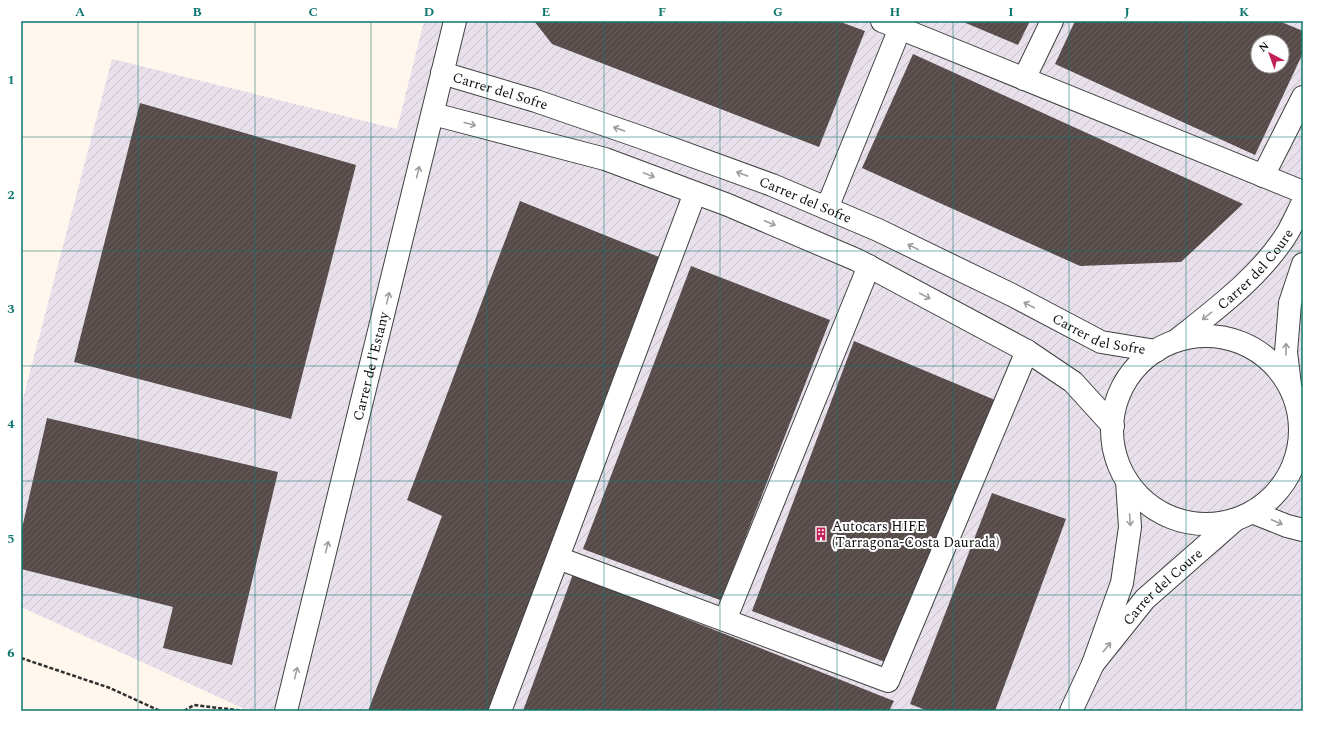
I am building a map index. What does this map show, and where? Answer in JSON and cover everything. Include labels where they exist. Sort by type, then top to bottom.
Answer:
[{"type":"street","name":"Carrer de l'Estany","points":[[286,711],[455,21]]},
{"type":"street","points":[[1024,78],[1052,21]]},
{"type":"street","points":[[827,208],[895,23],[1024,78],[1303,192]]},
{"type":"street","name":"Carrer del Sofre","points":[[442,73],[536,101],[772,185],[885,233],[1012,295],[1101,342],[1156,351]]},
{"type":"street","points":[[1263,176],[1303,97]]},
{"type":"street","points":[[433,114],[605,159],[695,193],[869,266],[1027,351],[1073,382],[1113,426]]},
{"type":"street","points":[[500,711],[695,193]]},
{"type":"street","name":"Carrer del Coure","points":[[1175,341],[1219,306],[1262,266],[1287,233],[1303,202]]},
{"type":"street","points":[[1290,388],[1286,352],[1290,303],[1303,264]]},
{"type":"street","points":[[725,620],[869,266]]},
{"type":"street","points":[[1290,388],[1281,373],[1268,359],[1250,347],[1234,340],[1200,336],[1175,341],[1156,351],[1143,361],[1123,386],[1116,402],[1113,426],[1114,451],[1127,481],[1137,494],[1153,508],[1172,518],[1192,523],[1208,524],[1226,522],[1246,514],[1303,530]]},
{"type":"street","points":[[558,558],[888,681],[1027,351]]},
{"type":"street","name":"Carrer del Coure","points":[[1093,664],[1145,599],[1246,514],[1274,495],[1288,477],[1299,446],[1302,428],[1297,406],[1290,388]]},
{"type":"street","name":"Carrer del Coure","points":[[1071,711],[1093,664],[1122,584],[1130,527],[1127,481]]},
{"type":"path","points":[[21,658],[110,688],[160,711]]},
{"type":"path","points":[[184,711],[194,705],[244,711]]},
{"type":"shaded area","points":[[424,21],[1303,21],[1303,711],[249,711],[21,607],[21,406],[112,59],[397,129]]},
{"type":"building","points":[[534,21],[838,21],[865,31],[819,147],[552,44]]},
{"type":"building","points":[[961,21],[1030,21],[1018,45]]},
{"type":"building","points":[[1075,21],[1279,21],[1303,31],[1303,53],[1255,155],[1055,64]]},
{"type":"building","points":[[913,54],[1243,204],[1181,262],[1080,266],[862,168]]},
{"type":"building","points":[[140,103],[356,165],[291,419],[74,362]]},
{"type":"building","points":[[520,201],[659,257],[489,711],[368,711],[442,516],[407,500]]},
{"type":"building","points":[[691,266],[830,320],[720,600],[583,549]]},
{"type":"building","points":[[854,341],[995,400],[890,664],[752,611]]},
{"type":"building","points":[[47,418],[278,472],[232,665],[163,648],[173,607],[21,569],[21,533]]},
{"type":"building","points":[[992,493],[1066,519],[995,711],[928,711],[910,704]]},
{"type":"building","points":[[573,574],[894,701],[889,711],[523,711]]},
{"type":"place","name":"Autocars HIFE (Tarragona-Costa Daurada)","points":[[821,534]]}]
